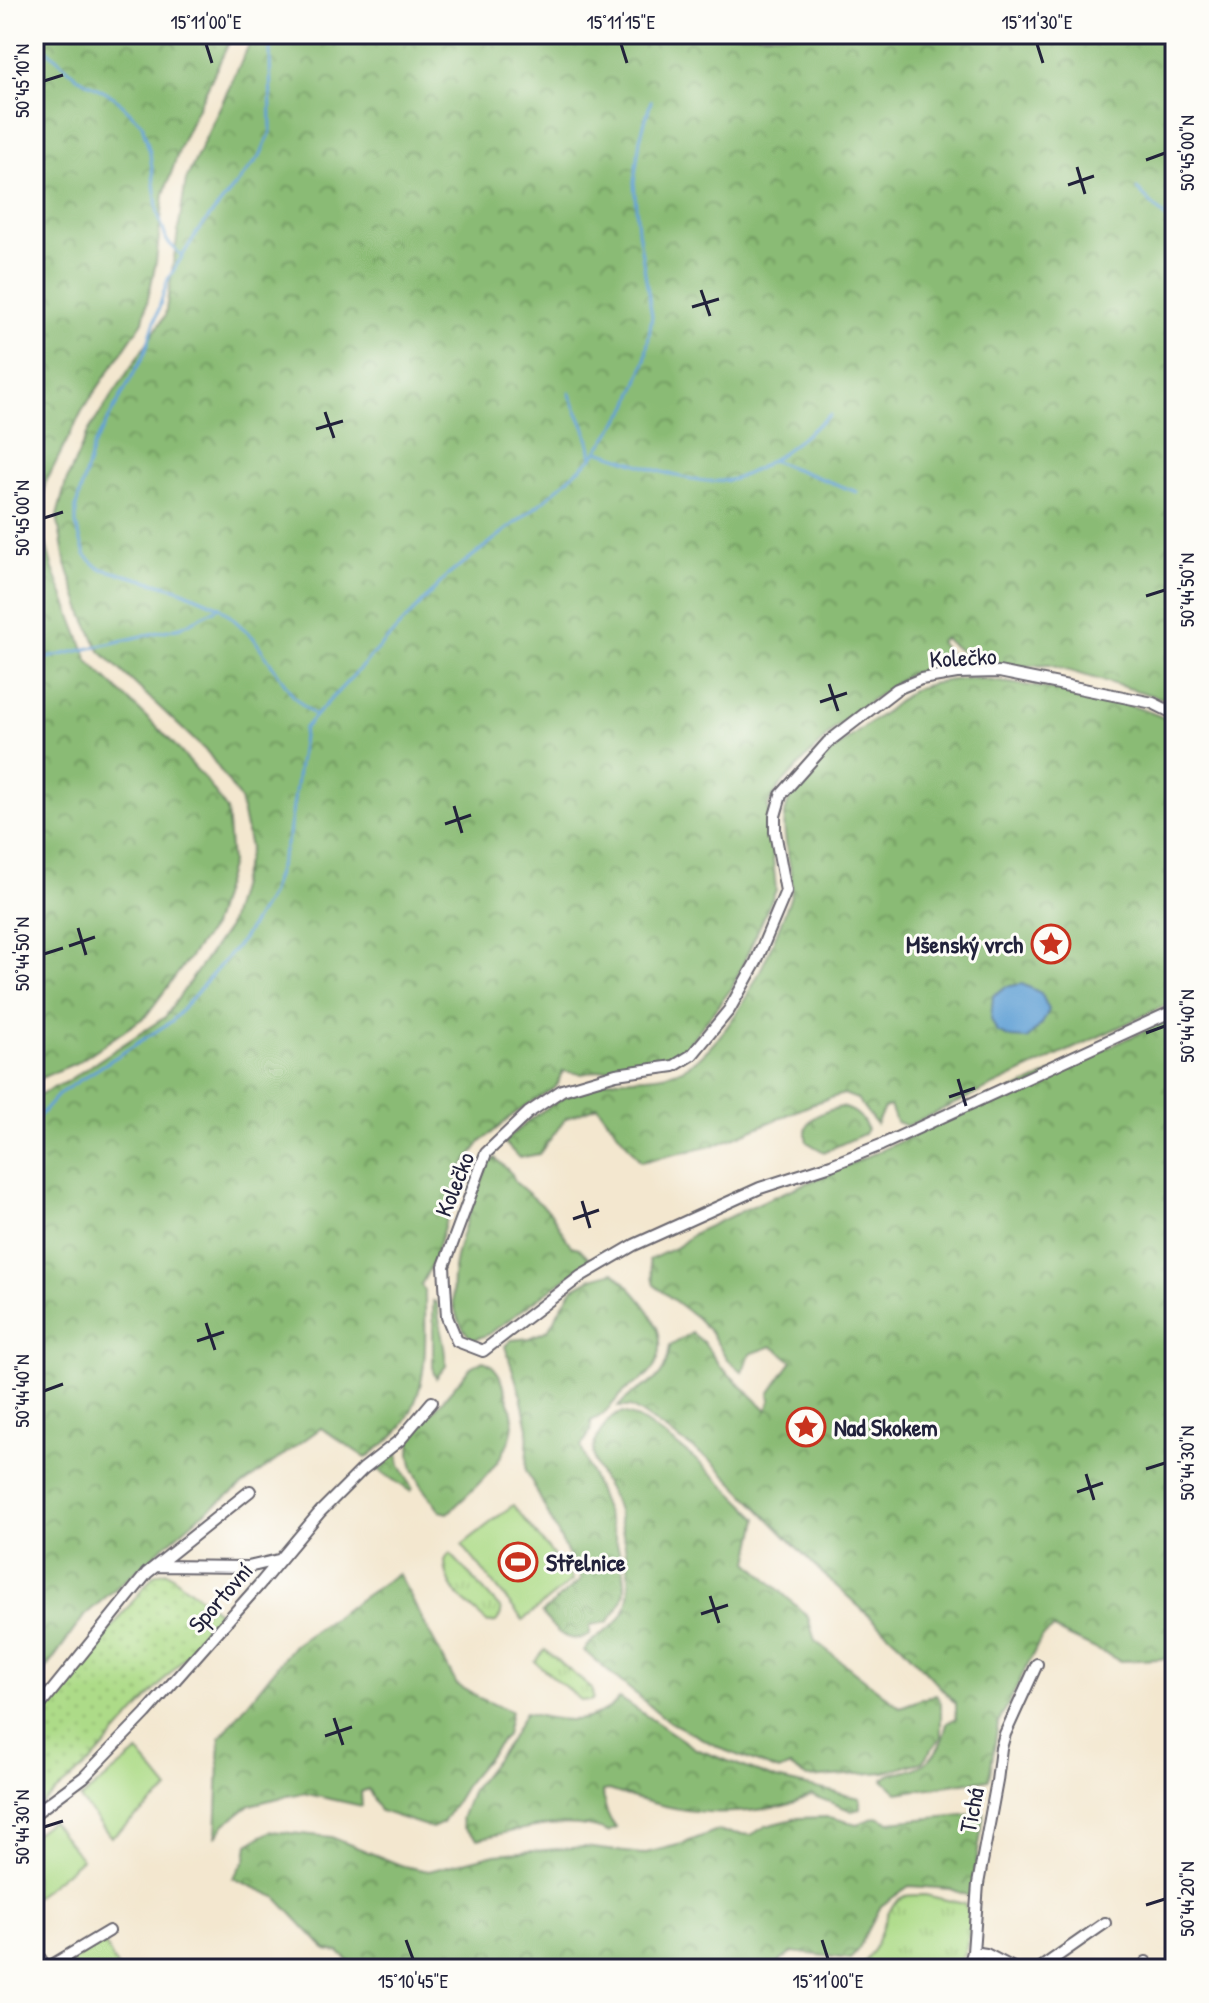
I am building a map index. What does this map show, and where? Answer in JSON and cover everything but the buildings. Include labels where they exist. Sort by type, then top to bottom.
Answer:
[{"type":"street","name":"Kolečko","points":[[1175,714],[1153,703],[999,672],[957,673],[911,682],[867,710],[838,734],[781,795],[775,832],[786,891],[756,962],[729,1010],[692,1055],[674,1066],[616,1074],[562,1090],[528,1113],[486,1153],[444,1266],[444,1299],[450,1329],[457,1341],[483,1351],[581,1276],[634,1245],[760,1188],[881,1145],[1175,1010]]},
{"type":"street","name":"Sportovní","points":[[34,1814],[84,1777],[146,1713],[320,1512],[363,1469],[400,1440],[432,1402]]},
{"type":"street","points":[[34,1713],[147,1573],[250,1491]]},
{"type":"street","points":[[157,1566],[248,1567],[278,1560]]},
{"type":"street","name":"Tichá","points":[[968,1969],[973,1952],[978,1884],[1001,1748],[1037,1664]]},
{"type":"street","points":[[1039,1969],[1105,1923]]},
{"type":"street","points":[[34,1949],[47,1969],[109,1931]]},
{"type":"street","points":[[973,1952],[986,1954],[1015,1969]]},
{"type":"green space","points":[[34,34],[233,34],[183,139],[164,194],[156,262],[143,321],[82,411],[45,484],[41,527],[53,569],[89,662],[170,740],[206,780],[227,810],[231,863],[212,927],[146,1016],[78,1062],[34,1081]]},
{"type":"green space","points":[[254,34],[1169,34],[1175,40],[1175,702],[1049,665],[1002,668],[993,658],[970,659],[944,638],[939,642],[955,661],[907,675],[835,728],[779,787],[768,805],[776,890],[732,988],[685,1048],[666,1059],[581,1074],[563,1071],[556,1087],[519,1110],[481,1142],[463,1166],[433,1262],[421,1285],[425,1291],[424,1364],[417,1398],[396,1434],[366,1458],[321,1428],[197,1518],[85,1615],[38,1680],[34,1675],[34,1097],[64,1083],[165,1017],[228,927],[250,848],[240,799],[208,753],[100,651],[84,617],[65,561],[57,516],[66,482],[89,430],[165,316],[186,180]]},
{"type":"green space","points":[[972,678],[1103,698],[1175,723],[1175,1001],[907,1126],[896,1122],[890,1106],[884,1108],[876,1124],[857,1099],[844,1094],[716,1145],[641,1162],[597,1106],[566,1118],[539,1154],[519,1158],[504,1142],[562,1099],[602,1082],[662,1075],[685,1068],[710,1047],[748,995],[790,899],[792,888],[784,823],[788,803],[795,790],[832,752],[911,692],[945,681]]},
{"type":"green space","points":[[1175,1017],[1175,1658],[1121,1661],[1053,1629],[1041,1638],[998,1724],[989,1779],[897,1793],[883,1780],[929,1760],[939,1747],[947,1723],[956,1718],[956,1704],[901,1645],[821,1572],[714,1463],[639,1412],[630,1407],[618,1407],[657,1378],[663,1371],[670,1346],[692,1333],[704,1343],[720,1366],[767,1410],[771,1399],[769,1394],[792,1361],[772,1346],[750,1354],[742,1372],[727,1359],[711,1333],[697,1318],[654,1285],[649,1260],[679,1246],[694,1233]]},
{"type":"green space","points":[[841,1107],[860,1117],[867,1129],[864,1134],[824,1152],[807,1142],[807,1127],[814,1117]]},
{"type":"green space","points":[[495,1158],[512,1174],[515,1182],[550,1212],[571,1246],[579,1248],[591,1260],[489,1334],[473,1340],[459,1322],[453,1301],[453,1278],[464,1228],[489,1162]]},
{"type":"green space","points":[[614,1272],[645,1305],[653,1318],[660,1346],[649,1374],[591,1421],[591,1430],[581,1447],[617,1543],[625,1581],[623,1599],[608,1622],[590,1625],[590,1635],[575,1639],[562,1635],[542,1613],[581,1580],[526,1470],[528,1428],[505,1346],[511,1340],[530,1338],[548,1330],[572,1289],[592,1278]]},
{"type":"green space","points":[[433,1301],[437,1303],[446,1366],[436,1378],[433,1371]]},
{"type":"green space","points":[[483,1361],[494,1368],[502,1381],[512,1413],[511,1434],[490,1472],[448,1513],[440,1511],[413,1469],[411,1437],[472,1366]]},
{"type":"green space","points":[[622,1413],[642,1421],[687,1453],[758,1518],[749,1562],[808,1617],[815,1641],[900,1707],[936,1694],[941,1703],[941,1737],[922,1762],[885,1772],[808,1778],[790,1766],[779,1771],[724,1750],[668,1721],[584,1651],[621,1617],[629,1596],[624,1537],[616,1505],[596,1467],[593,1451],[607,1423]]},
{"type":"green space","points":[[397,1448],[400,1465],[412,1488],[410,1491],[374,1467]]},
{"type":"green space","name":"Střelnice","points":[[513,1505],[573,1580],[523,1620],[462,1545]]},
{"type":"green space","points":[[450,1553],[500,1608],[501,1615],[496,1622],[488,1623],[453,1588],[445,1560]]},
{"type":"green space","points":[[166,1571],[222,1615],[92,1761],[40,1805],[34,1806],[34,1719],[58,1694],[154,1575]]},
{"type":"green space","points":[[398,1573],[457,1685],[511,1711],[506,1735],[468,1781],[443,1823],[432,1828],[380,1811],[368,1789],[361,1792],[362,1806],[303,1793],[250,1805],[225,1824],[216,1836],[220,1738],[294,1645]]},
{"type":"green space","points":[[545,1650],[592,1689],[593,1699],[581,1700],[535,1662]]},
{"type":"green space","points":[[620,1698],[696,1749],[776,1779],[860,1798],[860,1809],[852,1811],[812,1795],[787,1805],[759,1810],[695,1811],[654,1804],[609,1790],[603,1791],[604,1802],[616,1828],[608,1832],[560,1824],[478,1839],[464,1828],[461,1819],[472,1790],[511,1739],[525,1713],[576,1720],[599,1714]]},
{"type":"green space","points":[[138,1752],[169,1790],[111,1837],[80,1799]]},
{"type":"green space","points":[[984,1813],[971,1897],[951,1889],[909,1886],[881,1906],[850,1959],[793,1952],[770,1969],[357,1969],[339,1952],[326,1950],[276,1897],[233,1878],[246,1859],[248,1844],[271,1831],[331,1837],[403,1866],[429,1871],[495,1854],[584,1847],[642,1854],[682,1844],[715,1831],[751,1835],[766,1826],[798,1818],[829,1817],[857,1824],[877,1817],[889,1822]]},
{"type":"green space","points":[[51,1821],[82,1859],[34,1898],[34,1834]]},
{"type":"green space","points":[[925,1895],[964,1904],[969,1920],[968,1937],[955,1968],[857,1969],[872,1952],[897,1901],[905,1896]]},
{"type":"green space","points":[[103,1940],[118,1969],[61,1969],[61,1965]]},
{"type":"water","points":[[1022,984],[1041,993],[1049,1010],[1042,1024],[1027,1039],[1011,1038],[997,1032],[991,1019],[993,996],[1005,987]]},
{"type":"waterway","points":[[34,1122],[60,1093],[172,1021],[243,939],[270,895],[289,835],[304,729],[315,716],[294,697],[253,637],[220,607],[178,589],[99,568],[85,555],[76,524],[76,507],[93,447],[145,353],[168,279],[198,231],[260,156],[271,132],[270,42],[273,34]]},
{"type":"waterway","points":[[34,38],[77,77],[114,97],[142,124],[150,153],[158,214],[167,241],[182,256]]},
{"type":"waterway","points":[[315,716],[447,576],[541,503],[593,457],[629,406],[645,362],[652,316],[638,231],[634,182],[640,139],[651,101]]},
{"type":"waterway","points":[[1137,189],[1175,227]]},
{"type":"waterway","points":[[569,392],[586,432],[592,458]]},
{"type":"waterway","points":[[598,451],[668,474],[722,481],[737,478],[762,466],[830,415]]},
{"type":"waterway","points":[[771,460],[857,492]]},
{"type":"waterway","points":[[34,659],[181,627],[218,608]]},
{"type":"place","name":"Mšenský vrch","points":[[1051,944]]},
{"type":"place","name":"Nad Skokem","points":[[806,1427]]},
{"type":"place","name":"Střelnice","points":[[518,1562]]}]
